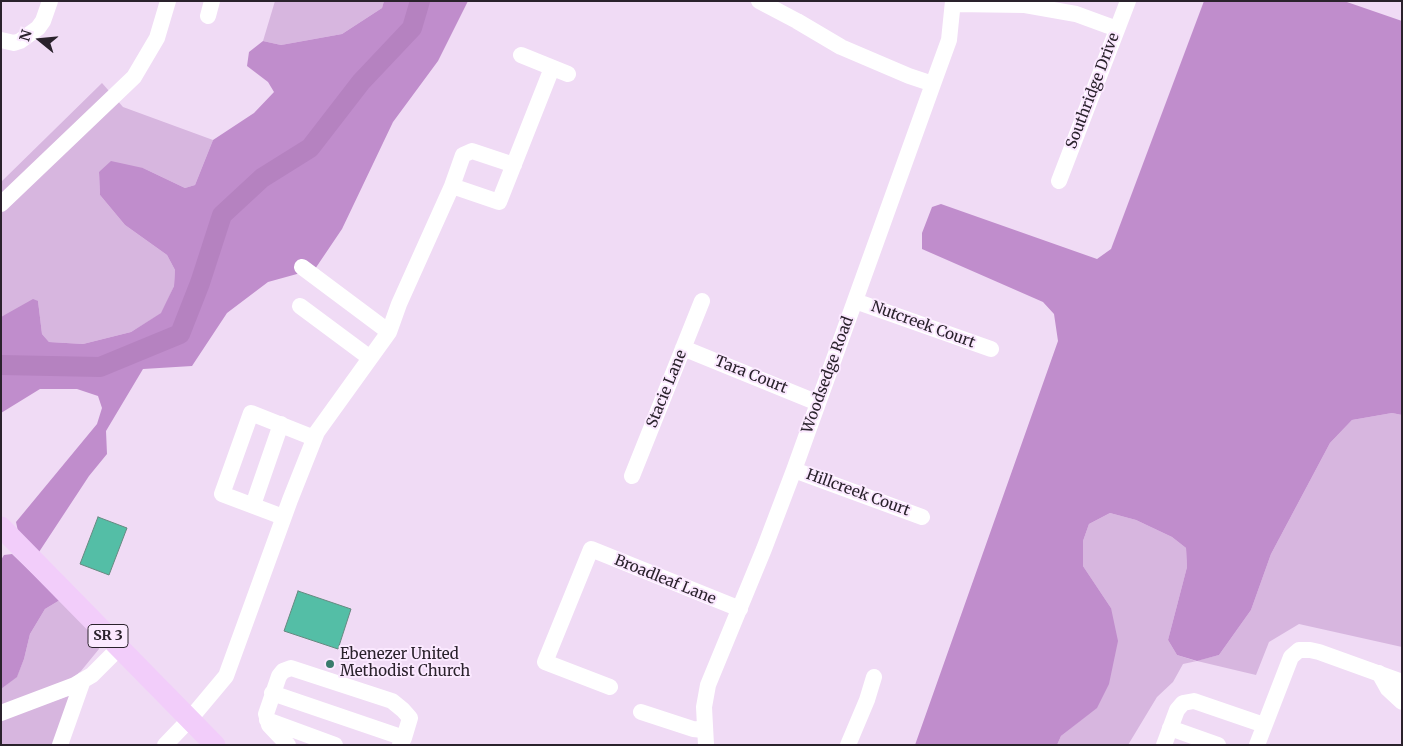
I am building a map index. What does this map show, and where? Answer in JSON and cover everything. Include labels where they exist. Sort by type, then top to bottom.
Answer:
[{"type":"main road","name":"SR 3","points":[[1,527],[214,745]]},
{"type":"street","points":[[1,40],[14,43],[38,28],[43,21],[50,1]]},
{"type":"street","points":[[1,204],[134,78],[157,38],[168,1]]},
{"type":"street","points":[[759,1],[797,20],[841,47],[933,84]]},
{"type":"street","name":"Southridge Drive","points":[[1059,181],[1128,1]]},
{"type":"street","points":[[954,3],[1026,5],[1076,14],[1117,29]]},
{"type":"street","name":"Woodsedge Road","points":[[705,737],[704,707],[708,685],[794,470],[855,301],[949,40],[954,3]]},
{"type":"street","points":[[521,55],[568,74]]},
{"type":"street","points":[[452,186],[499,202],[552,68]]},
{"type":"street","points":[[165,745],[190,719],[226,676],[283,517],[314,438],[389,332],[399,304],[464,155],[472,151],[514,165]]},
{"type":"street","points":[[302,267],[389,332]]},
{"type":"street","name":"Stacie Lane","points":[[632,476],[702,301]]},
{"type":"street","name":"Nutcreek Court","points":[[855,301],[991,349]]},
{"type":"street","points":[[300,306],[370,358]]},
{"type":"street","name":"Tara Court","points":[[683,348],[818,402]]},
{"type":"street","points":[[283,517],[222,494],[251,413],[314,438]]},
{"type":"street","points":[[252,505],[281,424]]},
{"type":"street","name":"Hillcreek Court","points":[[794,470],[922,517]]},
{"type":"street","name":"Broadleaf Lane","points":[[610,688],[545,662],[591,550],[740,609]]},
{"type":"street","points":[[1,714],[75,685],[92,675],[119,648]]},
{"type":"street","points":[[1257,745],[1291,657],[1299,650],[1310,650],[1402,682]]},
{"type":"street","points":[[272,693],[402,741],[410,718],[392,701],[290,668],[278,676],[272,693],[266,714],[269,725],[288,745]]},
{"type":"street","points":[[1379,673],[1388,689],[1402,702]]},
{"type":"street","points":[[848,745],[867,700],[874,677]]},
{"type":"street","points":[[60,745],[83,680]]},
{"type":"street","points":[[1164,745],[1177,710],[1183,703],[1194,701],[1264,724]]},
{"type":"street","points":[[641,712],[693,729],[705,737]]},
{"type":"street","points":[[267,720],[335,745]]},
{"type":"street","points":[[1170,728],[1218,745]]},
{"type":"shaded area","points":[[275,1],[384,1],[382,8],[342,34],[281,45],[263,41]]},
{"type":"shaded area","points":[[384,1],[468,1],[438,61],[393,122],[342,229],[315,269],[268,282],[227,313],[192,366],[143,369],[106,431],[107,454],[89,476],[39,552],[18,531],[16,522],[97,424],[102,408],[98,396],[77,389],[40,389],[1,413],[1,317],[33,299],[38,301],[42,334],[49,342],[83,344],[131,332],[161,313],[174,286],[175,270],[167,255],[125,225],[100,195],[99,172],[111,161],[143,168],[185,188],[195,185],[213,140],[254,113],[274,92],[268,82],[247,66],[249,52],[263,41],[281,45],[342,34],[382,8]]},
{"type":"shaded area","points":[[1204,1],[1344,1],[1402,21],[1402,415],[1392,413],[1352,420],[1330,443],[1271,554],[1251,610],[1219,655],[1197,661],[1177,655],[1168,640],[1187,567],[1186,548],[1172,537],[1136,520],[1110,513],[1089,524],[1083,541],[1083,566],[1111,608],[1118,641],[1109,684],[1097,708],[1061,736],[1057,745],[915,745],[1058,341],[1054,314],[1043,302],[922,249],[922,233],[932,207],[941,204],[1097,259],[1111,249]]},
{"type":"shaded area","points":[[102,83],[123,107],[213,140],[195,185],[185,188],[143,168],[99,172],[100,195],[125,225],[167,255],[175,270],[174,286],[162,313],[131,332],[83,344],[49,342],[42,334],[38,301],[1,317],[1,182]]},
{"type":"shaded area","points":[[1392,413],[1402,415],[1402,647],[1299,624],[1269,642],[1256,675],[1197,661],[1183,664],[1173,682],[1157,697],[1128,745],[1057,745],[1061,736],[1097,707],[1111,608],[1083,566],[1083,541],[1089,524],[1110,513],[1136,520],[1172,537],[1186,548],[1187,567],[1168,640],[1177,655],[1196,661],[1219,655],[1251,610],[1271,554],[1330,443],[1352,420]]},
{"type":"shaded area","points":[[12,554],[60,600],[45,609],[30,634],[17,677],[1,689],[1,560],[4,555]]},
{"type":"shaded area","points":[[60,600],[98,638],[99,649],[81,671],[69,681],[1,708],[1,689],[17,676],[24,659],[30,634],[45,609]]},
{"type":"shaded area","points":[[76,693],[56,745],[1,745],[1,720]]},
{"type":"building","points":[[98,517],[127,528],[109,575],[80,564]]},
{"type":"building","points":[[298,591],[351,609],[338,649],[284,631]]},
{"type":"waterway","points":[[1,365],[100,367],[180,334],[200,283],[222,215],[262,178],[310,148],[361,82],[412,28],[420,1]]},
{"type":"place","name":"Ebenezer United Methodist Church","points":[[330,664]]}]
